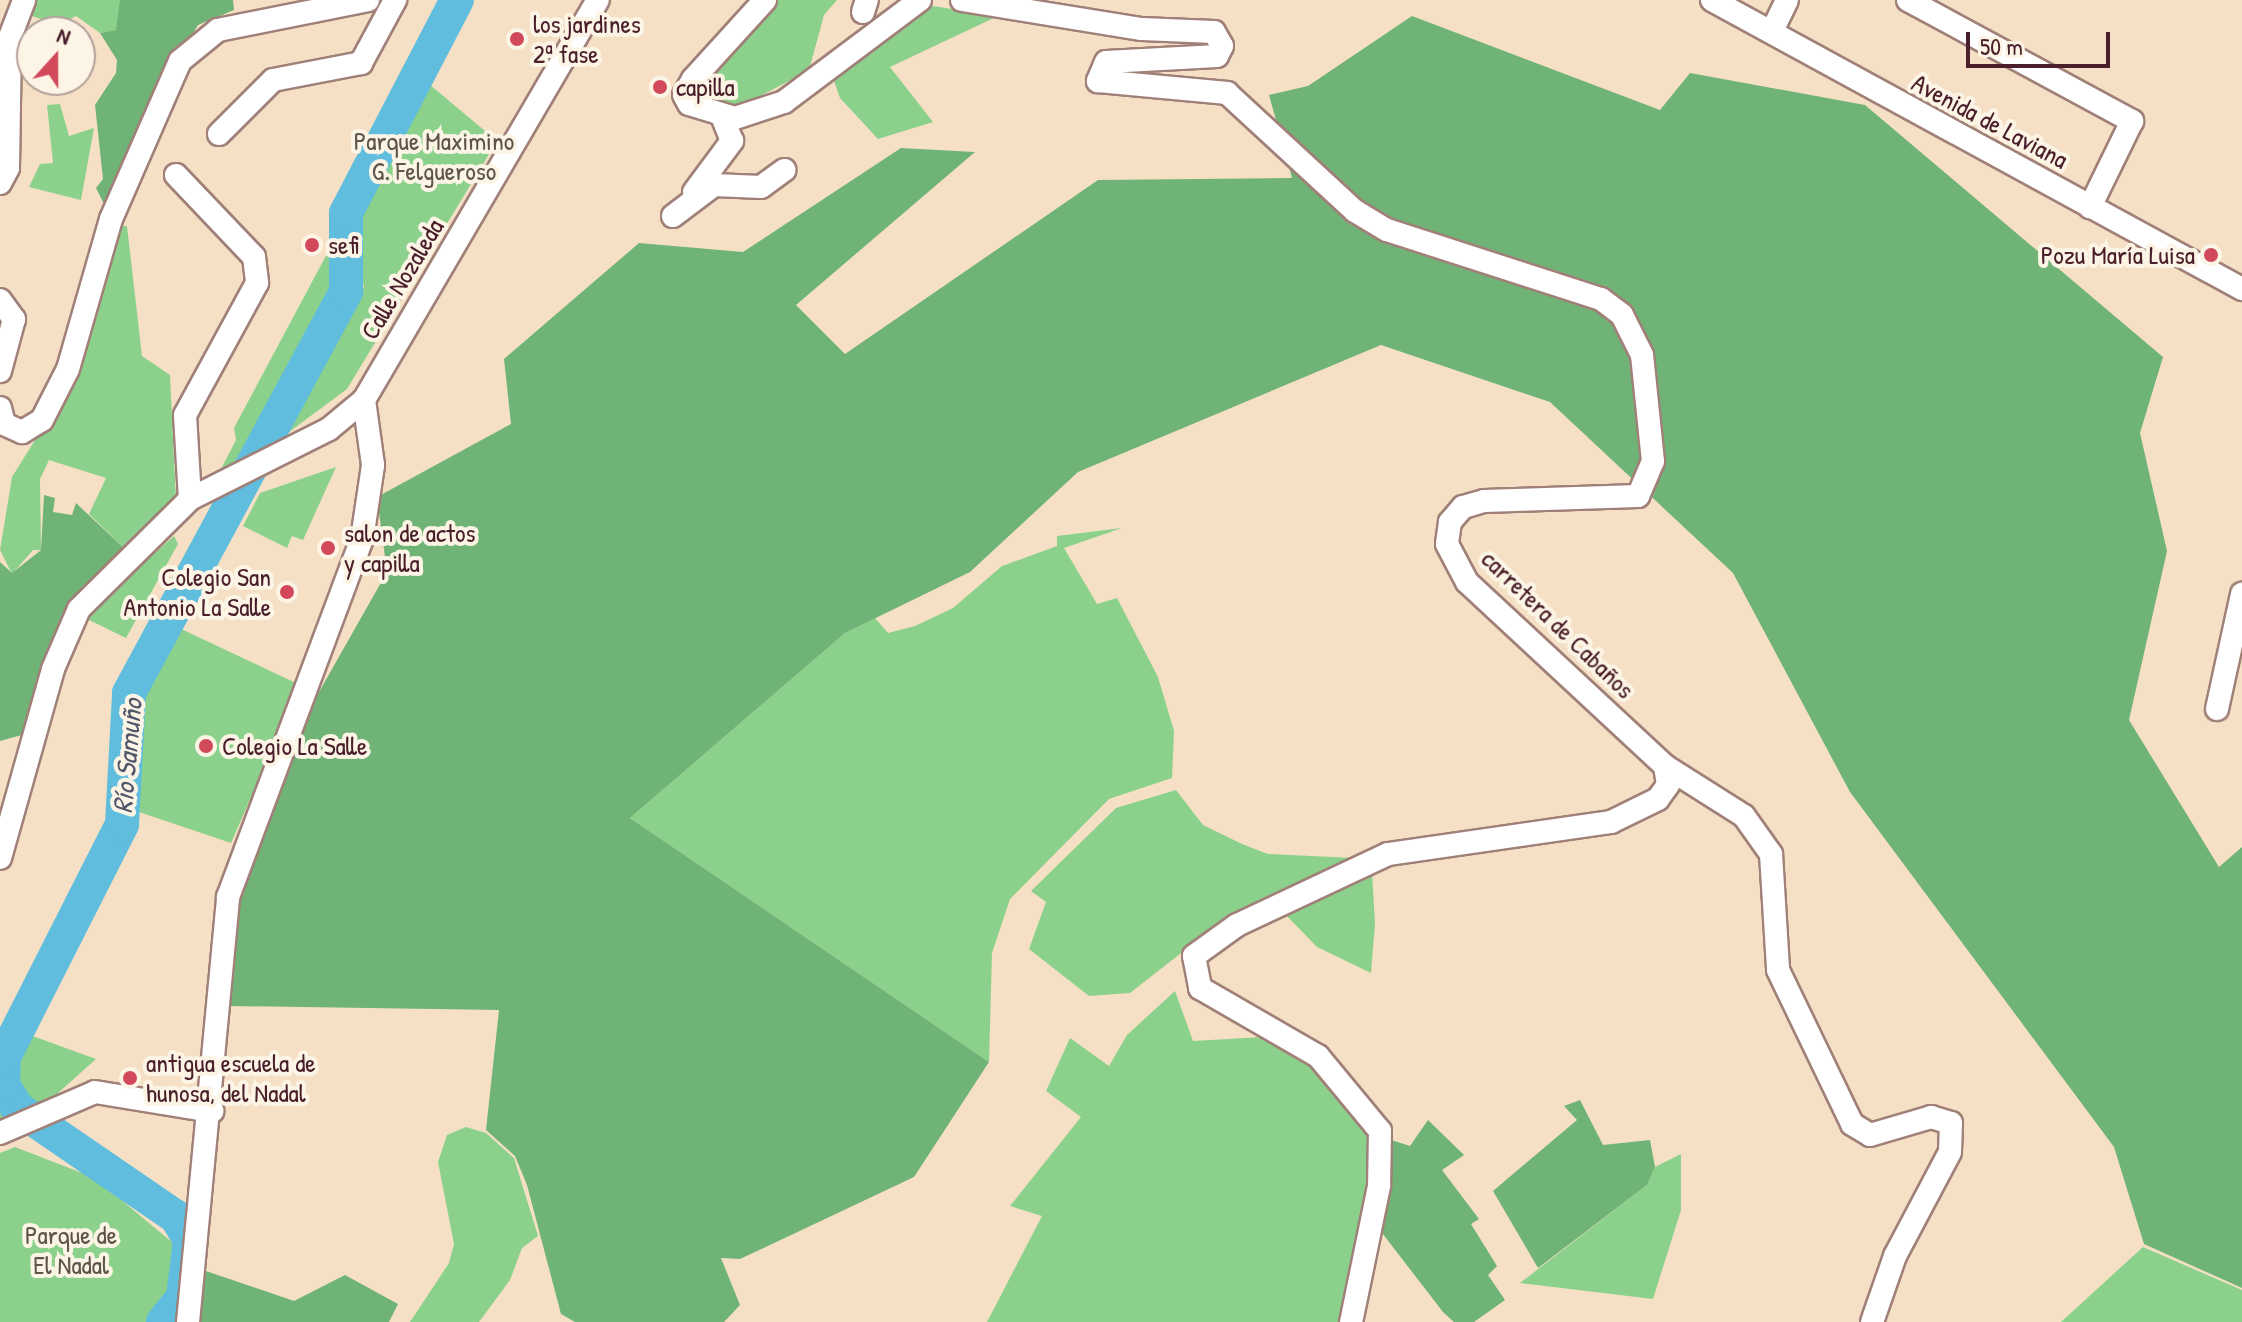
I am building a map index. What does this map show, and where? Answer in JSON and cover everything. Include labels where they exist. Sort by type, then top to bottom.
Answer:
[{"type":"street","points":[[0,183],[8,168],[10,37],[24,0]]},
{"type":"street","points":[[0,408],[4,424],[22,432],[42,420],[68,369],[111,219],[180,61],[218,30],[368,0]]},
{"type":"street","points":[[219,134],[273,80],[361,63],[395,0]]},
{"type":"street","name":"Calle Nozaleda","points":[[0,858],[64,637],[103,582],[186,506],[226,482],[269,462],[364,400],[598,0]]},
{"type":"street","points":[[765,0],[684,95],[722,116],[732,141],[673,216],[714,185],[761,187],[784,170]]},
{"type":"street","points":[[722,116],[784,102],[920,0]]},
{"type":"street","name":"carretera de Cabaños","points":[[962,0],[1142,29],[1214,32],[1222,46],[1217,56],[1106,62],[1098,81],[1227,93],[1355,211],[1387,230],[1573,287],[1622,315],[1642,355],[1652,427],[1650,479],[1638,496],[1484,501],[1457,515],[1447,544],[1467,582],[1665,766]]},
{"type":"street","name":"Avenida de Laviana","points":[[1712,0],[2242,289]]},
{"type":"street","points":[[1772,31],[1787,0]]},
{"type":"street","points":[[1908,0],[2132,121],[2090,207]]},
{"type":"street","points":[[176,175],[254,257],[257,283],[185,415],[186,506]]},
{"type":"street","points":[[0,300],[14,319],[0,371]]},
{"type":"street","points":[[188,1322],[212,1111],[228,897],[362,539],[373,465],[364,400]]},
{"type":"street","points":[[2217,709],[2242,594]]},
{"type":"street","points":[[1351,1322],[1379,1186],[1380,1131],[1318,1056],[1200,988],[1194,956],[1228,930],[1388,854],[1634,816],[1668,785],[1665,766]]},
{"type":"street","points":[[1665,766],[1744,816],[1771,854],[1778,970],[1852,1124],[1870,1135],[1931,1117],[1951,1123],[1950,1152],[1895,1256],[1872,1322]]},
{"type":"street","points":[[10,1132],[54,1104],[112,1091],[212,1111]]},
{"type":"green space","points":[[33,0],[120,0],[121,17],[116,30],[100,33],[96,30],[96,16],[26,14]]},
{"type":"green space","points":[[120,0],[233,0],[234,10],[198,25],[143,117],[107,210],[96,188],[103,179],[95,105],[116,73],[117,60],[100,33],[116,30]]},
{"type":"green space","points":[[771,0],[837,0],[824,15],[809,70],[738,108],[697,98],[697,87]]},
{"type":"green space","points":[[926,5],[998,16],[890,67],[933,122],[878,139],[840,98],[831,72]]},
{"type":"green space","points":[[1412,16],[1660,110],[1690,73],[1865,105],[2163,357],[2140,433],[2167,551],[2129,720],[2219,867],[2242,847],[2242,1288],[2144,1244],[2114,1147],[1850,792],[1733,573],[1550,402],[1381,345],[1078,472],[970,572],[845,633],[630,818],[989,1062],[914,1177],[740,1259],[721,1258],[740,1305],[724,1322],[575,1322],[561,1314],[527,1185],[515,1156],[486,1130],[499,1010],[229,1006],[227,952],[240,878],[298,729],[387,572],[377,497],[511,424],[504,359],[639,243],[743,252],[901,148],[975,152],[796,305],[845,354],[1098,180],[1292,178],[1269,95],[1308,86]]},
{"type":"green space","name":"Parque Maximino G. Felgueroso","points":[[423,79],[497,141],[347,389],[277,441],[364,287],[350,231],[353,207]]},
{"type":"green space","points":[[60,104],[69,136],[94,128],[81,200],[29,187],[40,164],[53,163],[47,105]]},
{"type":"green space","points":[[120,226],[127,226],[142,356],[170,375],[176,500],[128,552],[89,514],[106,478],[49,460],[40,479],[41,550],[33,550],[12,574],[0,550],[12,477],[47,421]]},
{"type":"green space","points":[[336,237],[347,284],[259,450],[220,471],[236,440],[234,428]]},
{"type":"green space","points":[[336,467],[303,540],[292,536],[287,548],[243,526],[260,493]]},
{"type":"green space","points":[[44,495],[55,498],[53,512],[72,515],[76,503],[128,552],[62,621],[29,733],[0,741],[0,562],[12,573],[41,550]]},
{"type":"green space","points":[[1122,528],[1064,548],[1097,604],[1117,598],[1158,677],[1174,731],[1172,778],[1109,799],[1010,899],[992,953],[989,1062],[630,818],[845,633],[875,618],[888,633],[915,626],[953,608],[1002,566],[1057,546],[1057,536]]},
{"type":"green space","points":[[174,536],[178,544],[126,638],[83,617]]},
{"type":"green space","name":"Colegio La Salle","points":[[177,627],[300,685],[231,843],[136,811],[140,701]]},
{"type":"green space","points":[[1176,790],[1203,825],[1268,854],[1354,858],[1217,925],[1130,993],[1089,996],[1029,949],[1046,902],[1031,891],[1116,808]]},
{"type":"green space","points":[[1372,871],[1375,924],[1371,973],[1317,947],[1284,913]]},
{"type":"green space","points":[[1175,991],[1193,1041],[1279,1036],[1370,1117],[1372,1176],[1343,1322],[987,1322],[1042,1216],[1010,1206],[1081,1117],[1046,1091],[1070,1038],[1109,1066],[1127,1035]]},
{"type":"green space","points":[[27,1034],[96,1059],[39,1110],[9,1124],[0,1119],[0,1080],[12,1076],[15,1050]]},
{"type":"green space","points":[[1580,1100],[1603,1145],[1650,1140],[1655,1167],[1647,1185],[1538,1268],[1493,1191],[1577,1120],[1564,1106]]},
{"type":"green space","points":[[1428,1120],[1464,1155],[1442,1170],[1479,1219],[1471,1224],[1497,1266],[1488,1275],[1505,1300],[1474,1322],[1454,1322],[1443,1312],[1379,1229],[1385,1138],[1410,1146]]},
{"type":"green space","points":[[466,1127],[486,1133],[514,1158],[538,1236],[522,1248],[510,1280],[479,1322],[410,1322],[449,1263],[454,1244],[438,1162],[447,1135]]},
{"type":"green space","name":"Parque de El Nadal","points":[[15,1147],[95,1178],[173,1243],[173,1289],[150,1322],[0,1322],[0,1153]]},
{"type":"green space","points":[[1681,1154],[1681,1210],[1653,1299],[1520,1283],[1647,1185],[1655,1167]]},
{"type":"green space","points":[[2143,1247],[2242,1290],[2242,1322],[2061,1322]]},
{"type":"green space","points":[[206,1271],[294,1301],[345,1275],[398,1304],[389,1322],[176,1322]]},
{"type":"waterway","name":"Río Samuño","points":[[163,1322],[183,1297],[190,1240],[176,1217],[18,1109],[3,1085],[4,1057],[122,824],[129,693],[346,291],[346,213],[457,0]]},
{"type":"place","name":"los jardines 2ª fase","points":[[517,39]]},
{"type":"place","name":"capilla","points":[[660,87]]},
{"type":"place","name":"sefi","points":[[312,245]]},
{"type":"place","name":"Pozu María Luisa","points":[[2211,255]]},
{"type":"place","name":"salon de actos y capilla","points":[[328,548]]},
{"type":"place","name":"Colegio San Antonio La Salle","points":[[287,592]]},
{"type":"place","name":"Colegio La Salle","points":[[206,746]]},
{"type":"place","name":"antigua escuela de hunosa, del Nadal","points":[[130,1078]]}]
